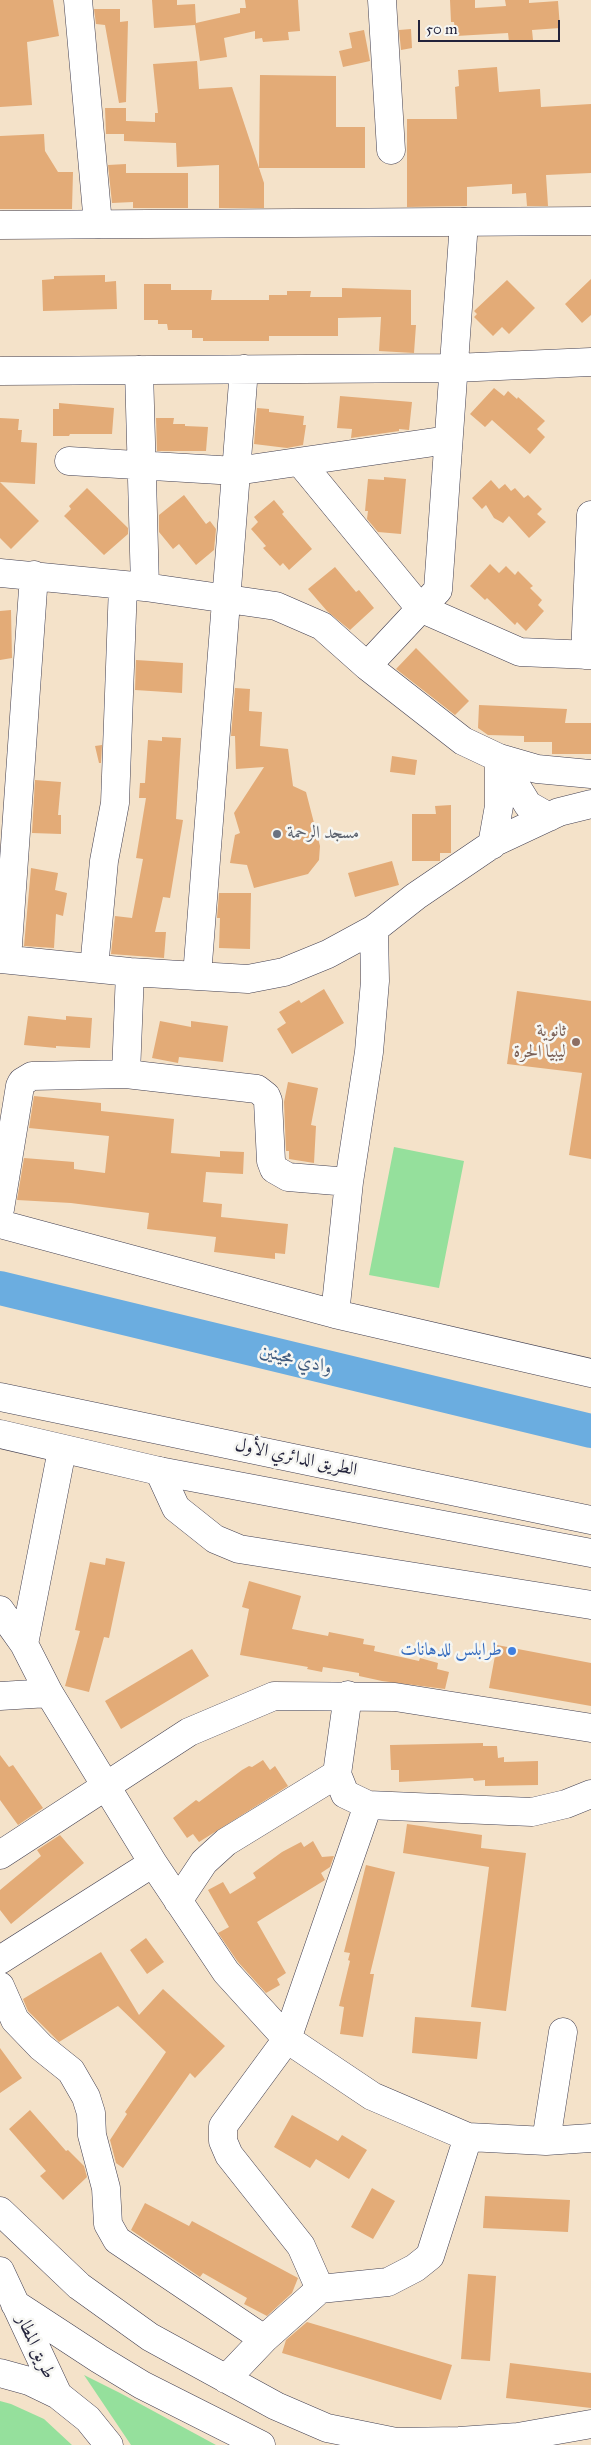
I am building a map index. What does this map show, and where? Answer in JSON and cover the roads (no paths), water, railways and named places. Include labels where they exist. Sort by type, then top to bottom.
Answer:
[{"type":"main road","points":[[78,0],[98,224]]},
{"type":"main road","points":[[382,0],[391,150]]},
{"type":"main road","points":[[0,225],[591,221]]},
{"type":"main road","points":[[366,666],[438,590],[464,222]]},
{"type":"main road","points":[[0,371],[454,368],[591,362]]},
{"type":"main road","points":[[197,976],[244,369]]},
{"type":"main road","points":[[94,968],[104,861],[116,795],[134,586],[142,467],[140,370]]},
{"type":"main road","points":[[69,461],[236,472],[448,440]]},
{"type":"main road","points":[[300,462],[420,608],[520,652],[588,655],[591,516]]},
{"type":"main road","points":[[0,573],[34,574],[225,597],[276,606],[322,626],[366,666],[463,741],[499,758],[537,770],[591,774]]},
{"type":"main road","points":[[34,574],[3,959],[130,972],[248,979],[284,972],[328,954],[374,929],[416,896],[492,845],[560,812],[591,804]]},
{"type":"main road","points":[[499,758],[528,805],[549,817]]},
{"type":"main road","points":[[492,845],[499,806],[499,758]]},
{"type":"main road","points":[[335,1314],[349,1182],[370,1052],[375,981],[374,929]]},
{"type":"main road","points":[[126,1074],[130,972]]},
{"type":"main road","points":[[0,1208],[22,1082],[32,1076],[126,1074],[257,1089],[266,1096],[268,1101],[271,1161],[274,1169],[288,1177],[349,1182]]},
{"type":"main road","points":[[0,1224],[335,1314],[591,1372]]},
{"type":"main road","name":"الطريق الدائري الأول","points":[[0,1397],[591,1520]]},
{"type":"main road","name":"الطريق الدائري الأول","points":[[0,1434],[62,1450],[159,1471],[591,1553]]},
{"type":"main road","points":[[24,1644],[62,1450]]},
{"type":"main road","points":[[159,1471],[176,1508],[215,1539],[238,1550],[591,1605]]},
{"type":"main road","points":[[0,1610],[24,1644],[49,1694],[178,1901],[226,1972],[287,2039],[372,2096],[468,2137],[546,2141],[591,2138]]},
{"type":"main road","points":[[0,1696],[49,1694]]},
{"type":"main road","points":[[0,1855],[189,1732],[274,1696],[395,1696],[591,1728]]},
{"type":"main road","points":[[348,1696],[337,1774],[345,1794],[368,1805],[532,1812],[566,1804],[591,1794]]},
{"type":"main road","points":[[178,1901],[204,1862],[226,1842],[337,1774]]},
{"type":"main road","points":[[320,2289],[300,2246],[239,2168],[223,2141],[224,2126],[287,2039],[368,1805]]},
{"type":"main road","points":[[0,1960],[153,1863]]},
{"type":"main road","points":[[0,1986],[15,2020],[41,2047],[71,2071],[86,2097],[91,2113],[92,2135],[106,2188],[108,2224],[117,2240],[264,2339]]},
{"type":"main road","points":[[546,2141],[563,2032]]},
{"type":"main road","points":[[226,2379],[264,2339],[320,2289],[388,2282],[415,2268],[430,2256],[468,2137]]},
{"type":"main road","points":[[0,2211],[79,2286],[150,2337],[276,2406],[327,2428],[396,2442],[458,2442],[518,2437],[591,2424]]},
{"type":"main road","name":"طريق المطار","points":[[0,2271],[58,2395]]},
{"type":"main road","points":[[16,2304],[90,2354],[142,2385],[261,2445]]},
{"type":"main road","points":[[0,2373],[29,2381],[58,2395],[88,2419],[109,2445]]},
{"type":"waterway","name":"وادي مجينين","points":[[0,1288],[591,1431]]},
{"type":"place","name":"مسجد الرحمة","points":[[277,834]]},
{"type":"place","name":"ثانوية ليبيا الحرة","points":[[576,1042]]},
{"type":"place","name":"طرابلس للدهانات","points":[[512,1651]]}]
